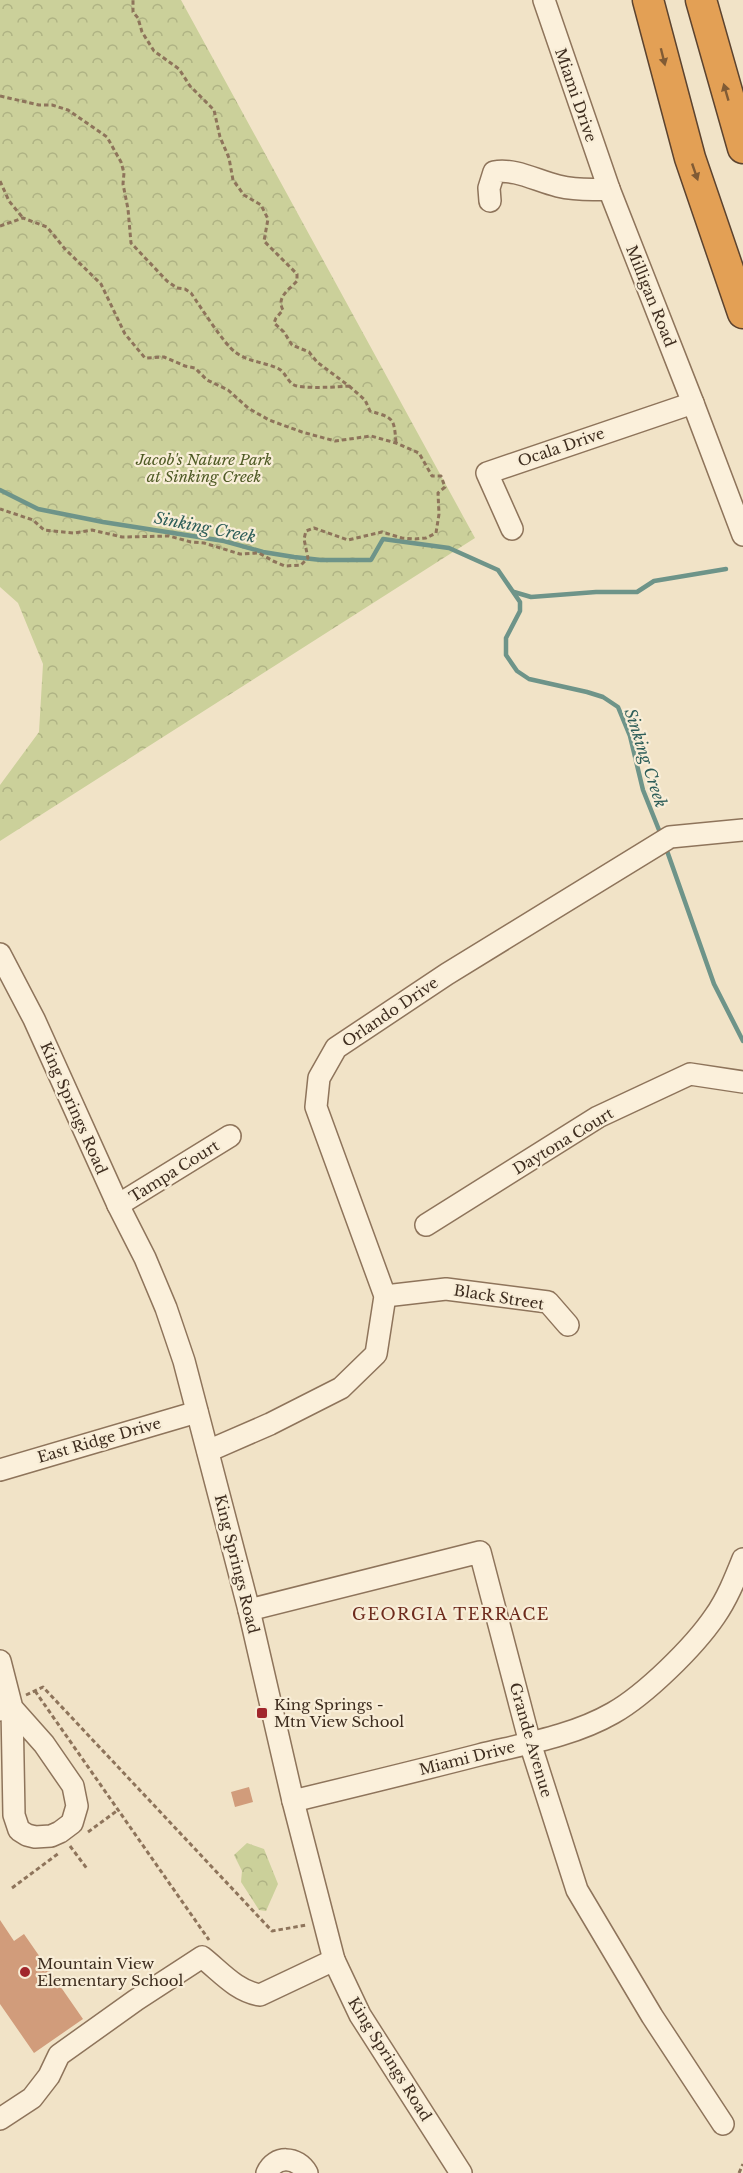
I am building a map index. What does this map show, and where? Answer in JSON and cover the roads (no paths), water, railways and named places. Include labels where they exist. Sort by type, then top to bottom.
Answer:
[{"type":"highway","points":[[648,0],[690,159],[743,313]]},
{"type":"highway","points":[[701,0],[743,148]]},
{"type":"street","name":"Miami Drive","points":[[544,0],[609,189]]},
{"type":"street","points":[[490,201],[489,188],[494,172],[504,170],[560,187],[584,190],[609,189]]},
{"type":"street","name":"Milligan Road","points":[[609,189],[693,403]]},
{"type":"street","points":[[693,403],[743,535]]},
{"type":"street","name":"Ocala Drive","points":[[512,529],[487,473],[693,403]]},
{"type":"street","name":"Orlando Drive","points":[[208,1451],[270,1424],[341,1388],[376,1354],[385,1296],[316,1107],[319,1078],[336,1048],[385,1014],[670,837],[743,830]]},
{"type":"street","name":"King Springs Road","points":[[0,954],[34,1019],[118,1205],[145,1258],[166,1308],[184,1361],[249,1610],[293,1801],[334,1960],[360,2015],[461,2173]]},
{"type":"street","name":"Daytona Court","points":[[426,1226],[598,1117],[690,1074],[743,1082]]},
{"type":"street","name":"Tampa Court","points":[[118,1205],[230,1136]]},
{"type":"street","name":"Black Street","points":[[385,1296],[446,1288],[549,1302],[568,1325]]},
{"type":"street","name":"East Ridge Drive","points":[[0,1470],[197,1412]]},
{"type":"street","name":"Grande Avenue","points":[[249,1610],[480,1552],[530,1743],[577,1890],[652,2016],[723,2124]]},
{"type":"street","name":"Miami Drive","points":[[293,1801],[530,1743],[591,1724],[614,1713],[645,1691],[694,1642],[715,1616],[734,1583],[743,1559]]},
{"type":"street","points":[[2,1668],[8,1707],[14,1815],[20,1830],[34,1837],[51,1836],[72,1822],[77,1806],[73,1786],[44,1744],[8,1707]]},
{"type":"street","points":[[0,2119],[32,2098],[49,2076],[59,2055],[136,2000],[202,1957],[239,1989],[260,1995],[334,1960]]},
{"type":"street","points":[[267,2173],[275,2162],[282,2159],[298,2164],[306,2173]]},
{"type":"waterway","name":"Sinking Creek","points":[[0,490],[38,509],[224,541],[263,552],[294,557],[321,560],[371,560],[383,539],[449,548],[498,570],[520,602],[520,611],[506,638],[506,655],[517,671],[529,679],[603,697],[618,707],[630,736],[643,790],[661,835]]},
{"type":"waterway","points":[[514,592],[531,597],[596,592],[637,592],[654,581],[726,569]]},
{"type":"waterway","name":"Sinking Creek","points":[[666,848],[714,984],[743,1041]]},
{"type":"place","name":"King Springs - Mtn View School","points":[[262,1713]]},
{"type":"place","name":"Mountain View Elementary School","points":[[25,1972]]},
{"type":"district","name":"GEORGIA TERRACE","points":[[451,1614]]},
{"type":"park label","name":"Jacob's Nature Park at Sinking Creek","points":[[204,468]]}]
